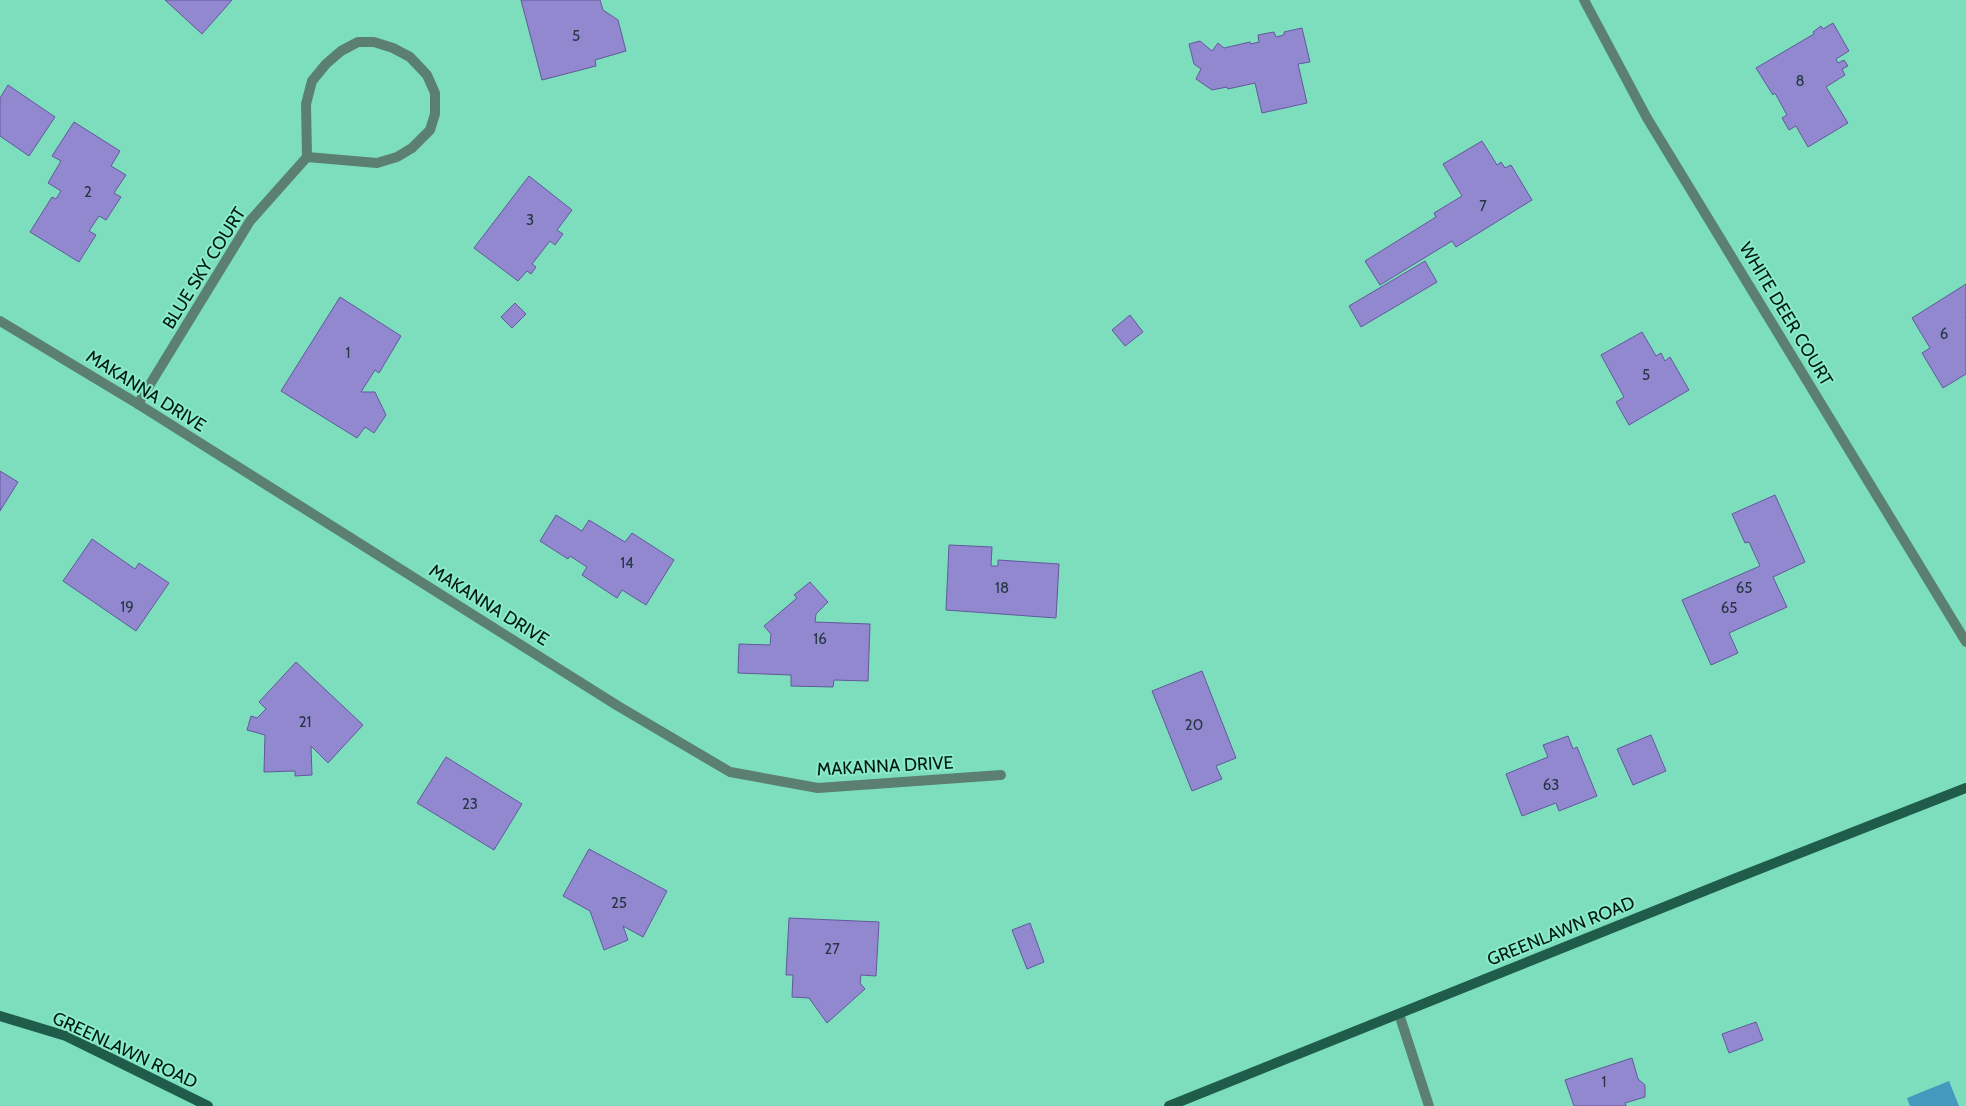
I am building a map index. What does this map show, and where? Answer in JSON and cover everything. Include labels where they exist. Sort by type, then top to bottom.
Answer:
[{"type":"main road","name":"GREENLAWN ROAD","points":[[1168,1106],[1966,788]]},
{"type":"main road","name":"GREENLAWN ROAD","points":[[0,1016],[66,1036],[208,1106]]},
{"type":"street","name":"WHITE DEER COURT","points":[[1584,0],[1647,118],[1966,642]]},
{"type":"street","points":[[358,42],[374,42],[393,48],[410,57],[426,75],[434,92],[435,114],[430,130],[412,148],[397,157],[377,163],[308,157],[306,104],[312,81],[326,64],[341,51],[358,42]]},
{"type":"street","name":"BLUE SKY COURT","points":[[138,404],[250,220],[308,157]]},
{"type":"street","name":"MAKANNA DRIVE","points":[[0,321],[138,404],[610,700],[730,772],[818,788],[1001,775]]},
{"type":"street","points":[[1399,1014],[1428,1106]]},
{"type":"water","points":[[1949,1081],[1959,1106],[1910,1106],[1907,1098]]},
{"type":"building","points":[[165,0],[232,0],[202,34]]},
{"type":"building","points":[[521,0],[600,0],[603,10],[618,20],[626,51],[595,60],[596,66],[542,80]]},
{"type":"building","points":[[1833,23],[1849,51],[1836,59],[1838,63],[1844,60],[1848,66],[1842,69],[1845,75],[1826,87],[1848,123],[1808,147],[1796,126],[1789,130],[1782,118],[1787,115],[1775,93],[1773,95],[1756,68],[1814,34],[1813,32],[1821,26],[1823,29]]},
{"type":"building","points":[[1302,28],[1310,62],[1298,64],[1307,103],[1262,113],[1255,83],[1228,89],[1227,87],[1212,90],[1196,79],[1201,69],[1194,64],[1189,44],[1200,41],[1212,51],[1218,43],[1224,48],[1250,42],[1251,44],[1259,42],[1258,35],[1274,32],[1276,37],[1284,35],[1284,32]]},
{"type":"building","points":[[8,85],[55,117],[29,156],[0,136],[0,98]]},
{"type":"building","points":[[74,122],[120,151],[111,166],[126,175],[114,193],[121,197],[106,220],[99,216],[89,231],[96,235],[79,262],[30,232],[52,197],[56,199],[61,191],[48,183],[61,161],[52,156]]},
{"type":"building","points":[[1482,141],[1497,165],[1501,162],[1505,168],[1511,165],[1532,200],[1456,247],[1452,241],[1380,285],[1365,261],[1436,217],[1434,213],[1462,196],[1443,164]]},
{"type":"building","points":[[529,176],[572,210],[557,230],[563,234],[555,245],[550,241],[532,264],[536,267],[531,274],[527,271],[518,281],[474,248]]},
{"type":"building","points":[[1425,261],[1437,282],[1361,327],[1349,306]]},
{"type":"building","points":[[1966,284],[1966,374],[1943,388],[1922,353],[1930,348],[1912,318]]},
{"type":"building","points":[[340,297],[401,336],[379,373],[375,370],[361,392],[375,392],[386,415],[374,433],[365,427],[357,438],[281,391]]},
{"type":"building","points":[[515,303],[526,314],[512,328],[501,317]]},
{"type":"building","points":[[1130,315],[1143,332],[1125,346],[1112,330]]},
{"type":"building","points":[[1642,332],[1656,356],[1661,353],[1665,361],[1670,357],[1689,390],[1629,425],[1616,402],[1624,397],[1601,355]]},
{"type":"building","points":[[0,471],[18,482],[0,511]]},
{"type":"building","points":[[1775,495],[1805,562],[1773,577],[1787,607],[1729,633],[1738,653],[1711,665],[1682,600],[1760,566],[1749,542],[1745,543],[1732,514]]},
{"type":"building","points":[[556,515],[582,531],[589,520],[625,542],[632,533],[674,560],[646,605],[622,590],[617,598],[582,575],[587,567],[570,556],[568,559],[540,541]]},
{"type":"building","points":[[92,539],[135,569],[139,563],[169,583],[136,631],[63,581]]},
{"type":"building","points":[[949,545],[992,547],[991,566],[998,566],[998,560],[1059,564],[1056,618],[946,610]]},
{"type":"building","points":[[810,582],[828,602],[816,614],[815,622],[870,624],[868,681],[834,680],[833,687],[791,686],[791,675],[738,673],[739,644],[770,645],[771,634],[764,626],[797,598],[794,595]]},
{"type":"building","points":[[296,662],[363,725],[328,763],[311,746],[312,775],[295,776],[295,771],[264,772],[265,735],[247,730],[251,716],[257,718],[266,709],[259,702]]},
{"type":"building","points":[[1202,671],[1236,758],[1216,766],[1222,779],[1192,791],[1152,691]]},
{"type":"building","points":[[1651,735],[1666,771],[1633,785],[1617,749]]},
{"type":"building","points":[[1568,736],[1573,749],[1577,747],[1597,796],[1559,811],[1556,803],[1522,816],[1506,774],[1548,757],[1543,745]]},
{"type":"building","points":[[446,757],[522,804],[494,850],[417,803]]},
{"type":"building","points":[[589,849],[667,891],[643,937],[623,926],[628,940],[604,950],[590,911],[563,896]]},
{"type":"building","points":[[789,918],[879,922],[876,976],[861,975],[860,983],[865,989],[827,1023],[809,998],[792,997],[793,975],[786,975]]},
{"type":"building","points":[[1030,923],[1044,962],[1027,969],[1012,930]]},
{"type":"building","points":[[1756,1022],[1763,1040],[1729,1053],[1722,1034]]},
{"type":"building","points":[[1632,1058],[1638,1079],[1645,1085],[1645,1097],[1625,1103],[1626,1106],[1574,1106],[1565,1080]]}]
